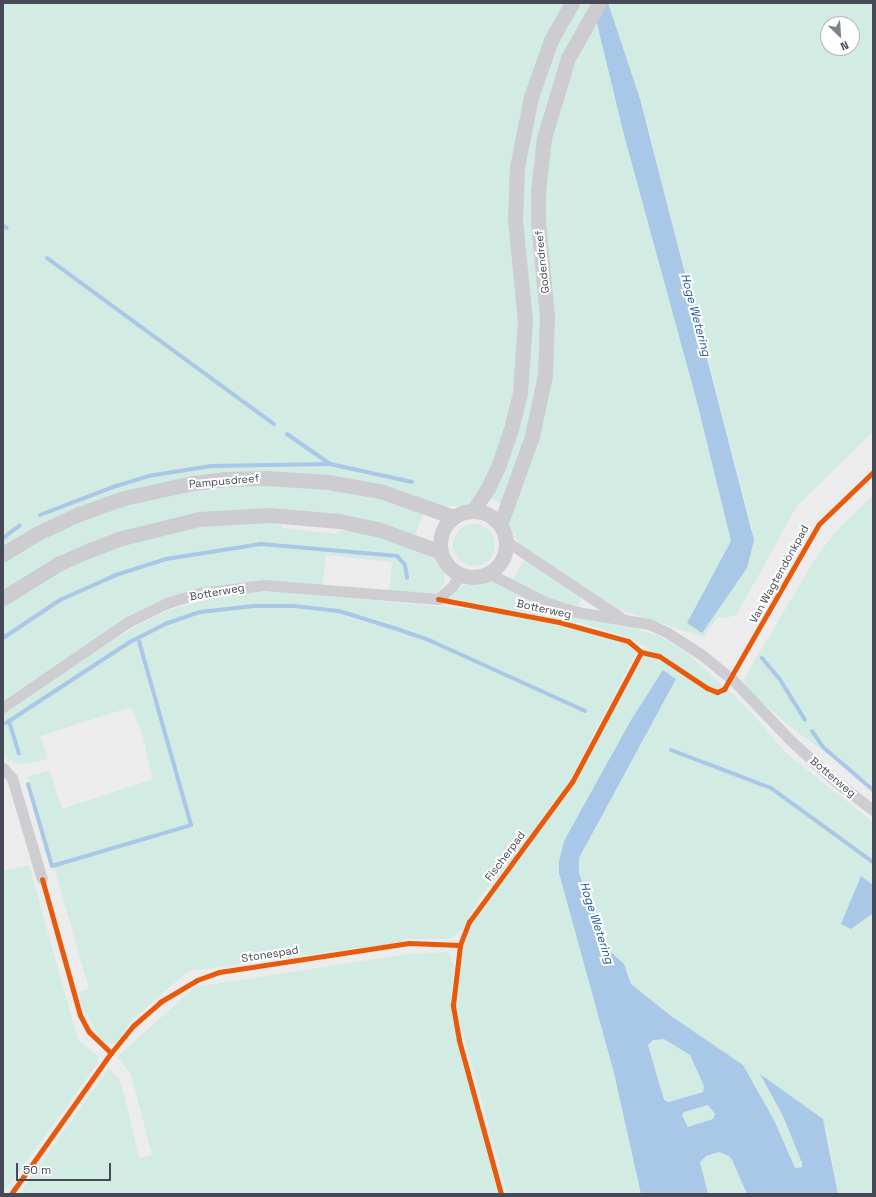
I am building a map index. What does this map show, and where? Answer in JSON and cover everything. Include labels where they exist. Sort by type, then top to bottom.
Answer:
[{"type":"main road","name":"Godendreef","points":[[473,511],[488,488],[498,467],[511,429],[520,392],[526,321],[515,219],[517,167],[531,97],[551,40],[572,3]]},
{"type":"main road","name":"Godendreef","points":[[500,525],[532,436],[545,375],[548,316],[538,222],[538,192],[544,138],[568,58],[596,8]]},
{"type":"main road","name":"Pampusdreef","points":[[3,554],[45,530],[124,498],[193,483],[224,479],[267,478],[328,482],[380,491],[454,517]]},
{"type":"main road","points":[[473,511],[493,518],[500,525],[506,541],[502,560],[488,573],[470,577],[460,574],[445,561],[441,552],[443,533],[454,517],[473,511]]},
{"type":"main road","points":[[3,598],[58,564],[90,550],[130,535],[199,519],[270,515],[339,521],[378,529],[441,552]]},
{"type":"street","name":"Botterweg","points":[[506,541],[622,619]]},
{"type":"street","name":"Botterweg","points":[[488,573],[545,602],[577,612],[649,624],[702,655],[732,679],[790,740],[835,781],[873,810]]},
{"type":"street","name":"Botterweg","points":[[3,707],[128,622],[167,603],[200,592],[264,585],[438,599],[452,587],[460,574]]},
{"type":"street","points":[[3,768],[12,778],[42,879]]},
{"type":"green space","points":[[3,3],[568,3],[523,110],[520,365],[503,443],[473,503],[467,506],[445,506],[380,487],[176,481],[3,548]]},
{"type":"green space","points":[[576,3],[592,3],[545,115],[543,307],[538,394],[502,504],[488,497],[517,420],[519,183],[541,75]]},
{"type":"green space","points":[[608,3],[873,3],[873,431],[797,506],[737,614],[727,618],[718,617],[703,637],[612,607],[520,544],[510,528],[508,517],[539,425],[544,164],[563,84],[595,16],[624,135],[697,402],[731,541],[687,623],[702,633],[752,528],[648,128]]},
{"type":"green space","points":[[250,482],[331,487],[425,509],[415,536],[404,532],[196,516],[3,592],[3,558],[95,513],[169,492]]},
{"type":"green space","points":[[873,495],[873,786],[793,729],[752,693],[743,680],[817,556],[837,530]]},
{"type":"green space","points":[[247,520],[282,525],[282,528],[338,534],[339,531],[359,529],[436,557],[444,574],[445,583],[435,594],[389,592],[392,562],[326,555],[322,586],[208,588],[84,647],[3,700],[3,603],[71,563],[168,530]]},
{"type":"green space","points":[[474,524],[489,530],[495,545],[489,560],[474,566],[459,560],[453,545],[459,530]]},
{"type":"green space","points":[[525,558],[579,596],[581,600],[578,606],[545,597],[512,581]]},
{"type":"green space","points":[[487,581],[661,637],[684,650],[749,710],[786,753],[873,822],[873,1194],[838,1194],[826,1127],[760,1075],[783,1116],[802,1163],[802,1166],[795,1168],[774,1120],[743,1065],[671,1016],[631,984],[627,971],[606,948],[579,873],[579,858],[676,679],[663,670],[631,720],[564,841],[559,861],[559,873],[614,1073],[641,1194],[507,1194],[459,1018],[457,994],[463,948],[479,909],[576,783],[617,702],[649,649],[630,638],[582,623],[450,598],[464,585]]},
{"type":"green space","points":[[270,591],[498,612],[597,634],[628,644],[636,653],[570,780],[512,860],[478,900],[464,928],[451,939],[406,939],[401,942],[188,971],[133,1019],[117,1042],[112,1044],[103,1041],[80,1005],[79,992],[89,989],[28,776],[50,771],[62,809],[153,779],[142,733],[131,707],[40,736],[48,759],[25,764],[14,763],[3,754],[3,713],[82,659],[140,624],[171,609],[227,595]]},
{"type":"green space","points":[[29,865],[78,1040],[98,1056],[98,1063],[3,1194],[3,871]]},
{"type":"green space","points":[[449,952],[454,966],[451,994],[454,1025],[498,1194],[19,1194],[109,1068],[119,1080],[124,1093],[139,1158],[152,1155],[131,1074],[117,1057],[195,987],[408,954]]},
{"type":"green space","points":[[664,1039],[690,1055],[704,1086],[703,1092],[669,1102],[664,1100],[648,1045],[653,1040]]},
{"type":"green space","points":[[708,1105],[715,1114],[713,1119],[688,1127],[682,1115],[684,1112]]},
{"type":"green space","points":[[719,1152],[729,1156],[732,1160],[747,1194],[708,1194],[700,1162],[706,1156]]},
{"type":"water","name":"Hoge Wetering","points":[[592,3],[608,3],[640,99],[754,540],[747,568],[702,633],[687,623],[731,541],[697,402],[624,135]]},
{"type":"water","name":"Hoge Wetering","points":[[663,670],[676,679],[579,858],[579,873],[606,948],[624,964],[631,984],[671,1016],[743,1065],[774,1120],[795,1168],[802,1167],[802,1163],[783,1116],[760,1074],[823,1119],[838,1194],[747,1194],[732,1160],[729,1156],[719,1152],[706,1156],[700,1162],[708,1194],[641,1194],[614,1073],[559,873],[559,861],[564,841],[631,720]],"holes":[[[664,1039],[690,1055],[704,1086],[703,1092],[669,1102],[664,1100],[648,1045],[653,1040]],[[708,1105],[715,1114],[713,1119],[688,1127],[682,1115],[684,1112]]]},
{"type":"water","points":[[861,876],[873,885],[873,913],[851,929],[841,924]]},
{"type":"waterway","points":[[3,226],[7,228]]},
{"type":"waterway","points":[[47,258],[274,424]]},
{"type":"waterway","points":[[287,434],[330,464]]},
{"type":"waterway","points":[[40,515],[113,487],[148,476],[211,466],[330,464],[412,482]]},
{"type":"waterway","points":[[3,538],[20,525]]},
{"type":"waterway","points":[[3,638],[60,600],[116,575],[166,559],[261,544],[397,556],[405,565],[407,578]]},
{"type":"waterway","points":[[6,723],[130,642],[165,624],[200,612],[254,606],[294,606],[339,611],[394,628],[431,641],[585,711]]},
{"type":"waterway","points":[[28,784],[52,866],[191,825],[138,638]]},
{"type":"waterway","points":[[762,658],[779,678],[805,720]]},
{"type":"waterway","points":[[9,721],[19,754]]},
{"type":"waterway","points":[[812,731],[823,747],[873,790]]},
{"type":"waterway","points":[[671,750],[771,788],[873,862]]},
{"type":"cycle path","name":"Van Wagtendonkpad","points":[[501,1194],[459,1040],[453,1005],[460,945],[469,922],[572,782],[641,652],[659,656],[707,688],[717,692],[724,689],[819,524],[873,472]]},
{"type":"cycle path","points":[[438,599],[559,622],[628,641],[641,652]]},
{"type":"cycle path","points":[[11,1194],[111,1053],[89,1032],[80,1015],[42,879]]},
{"type":"cycle path","name":"Stonespad","points":[[111,1053],[134,1025],[160,1002],[197,980],[219,972],[409,943],[460,945]]}]
